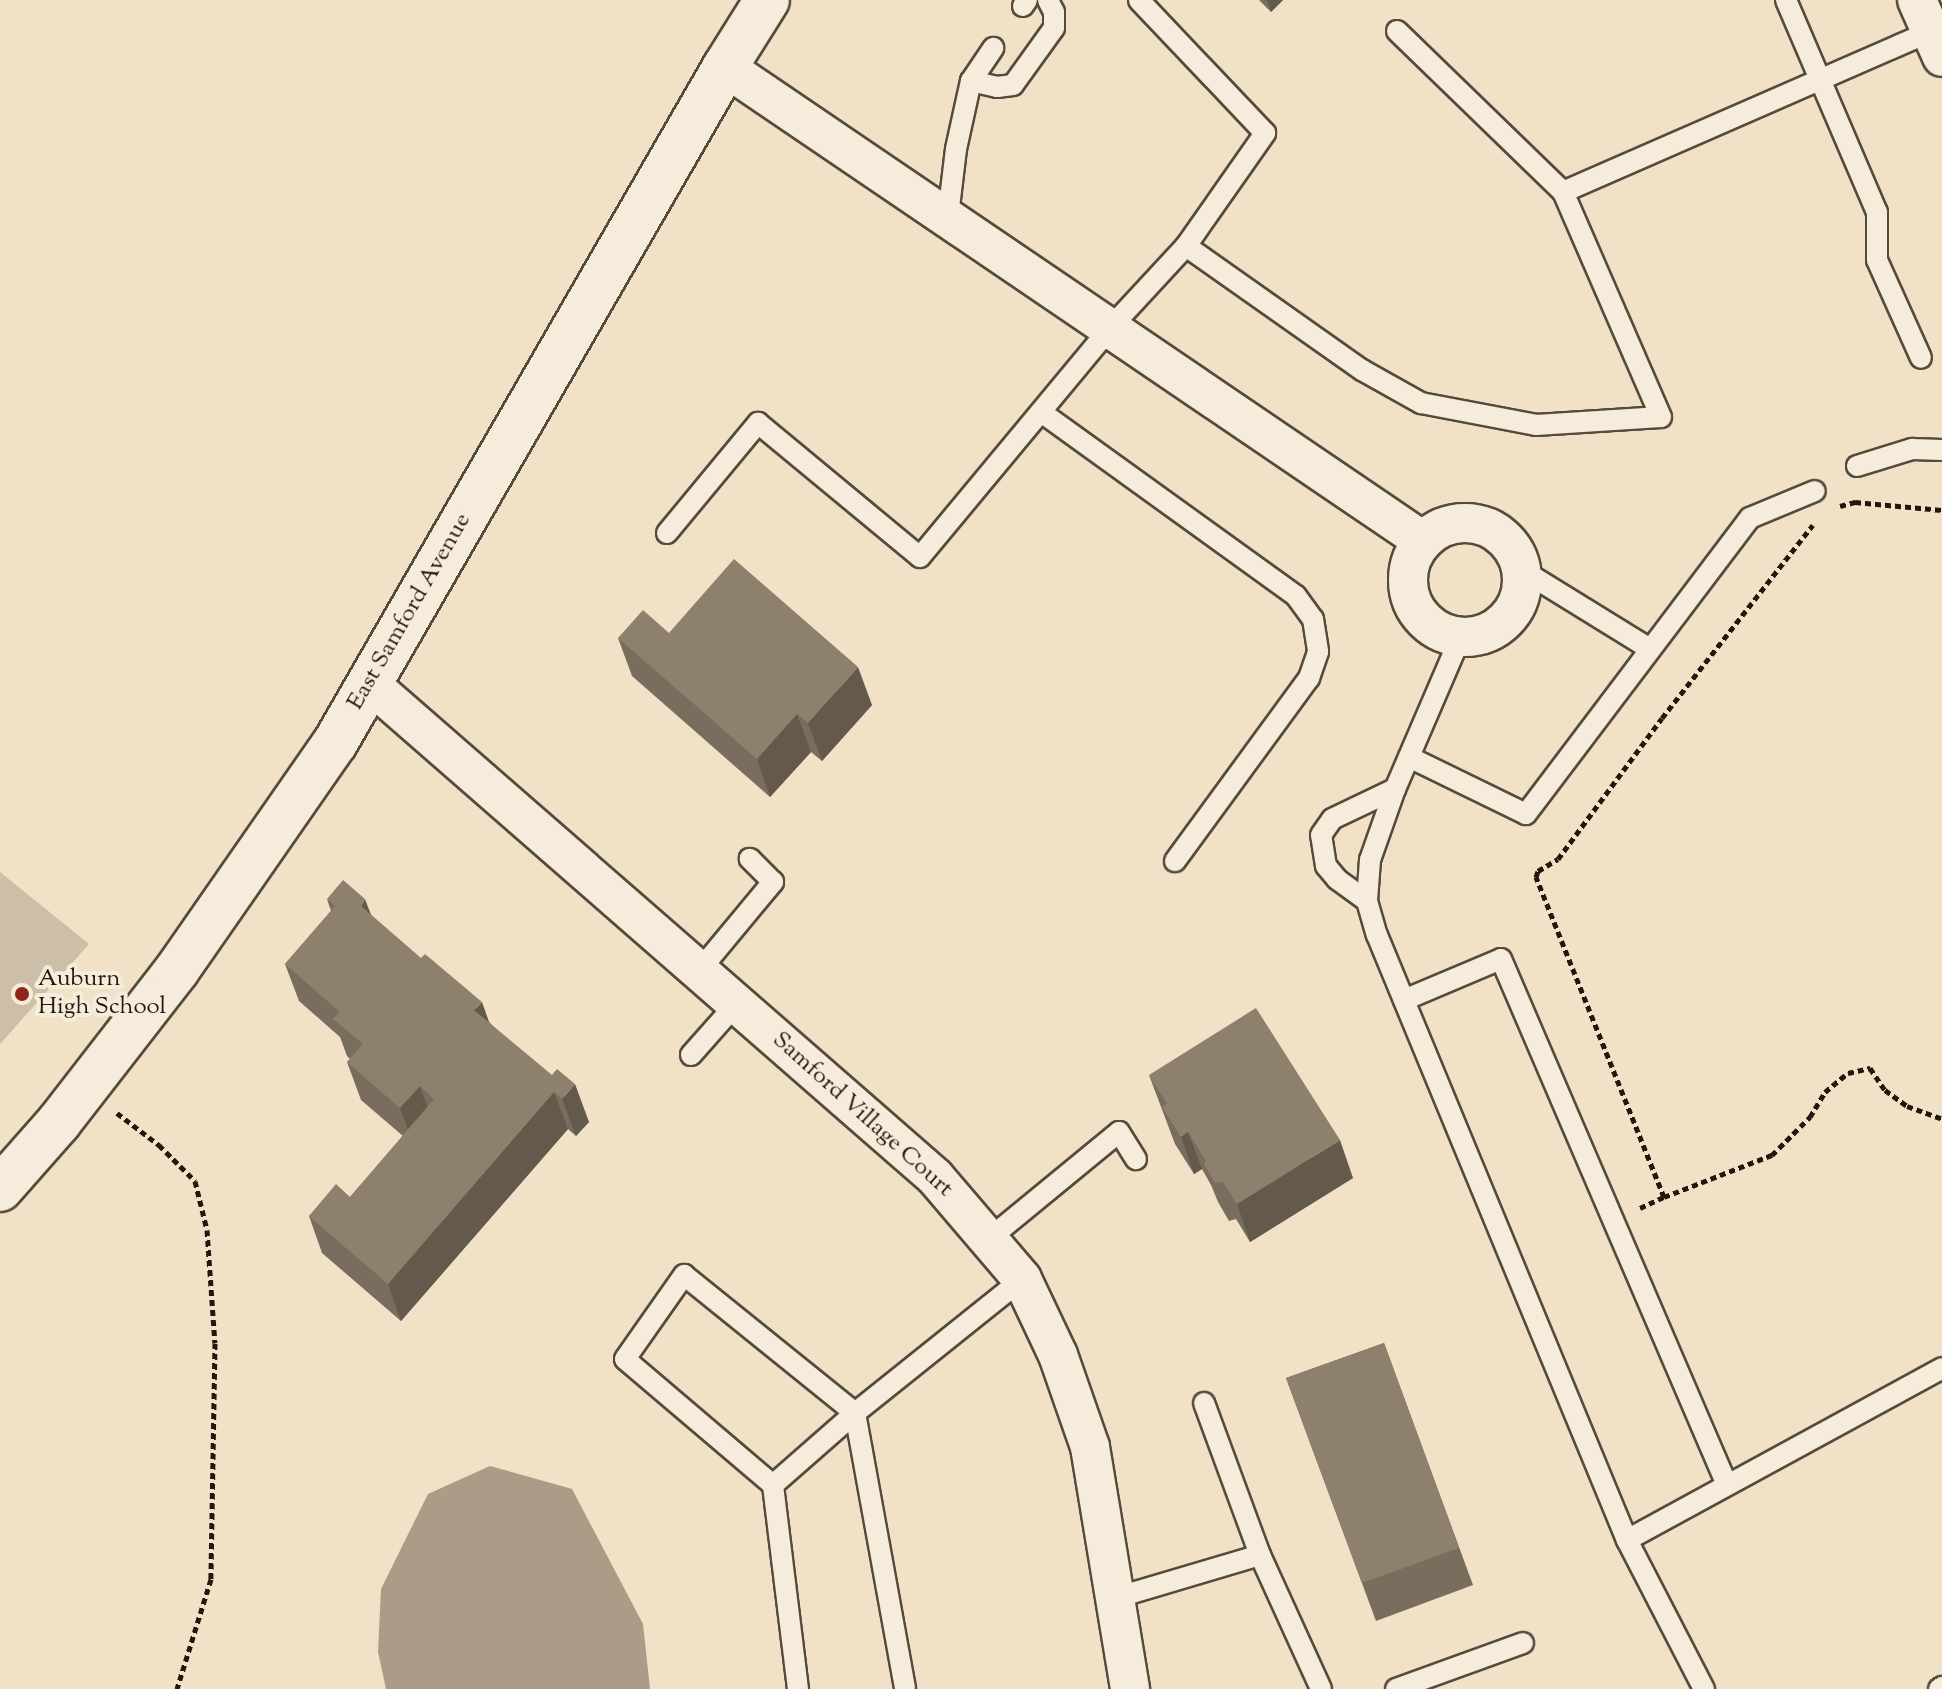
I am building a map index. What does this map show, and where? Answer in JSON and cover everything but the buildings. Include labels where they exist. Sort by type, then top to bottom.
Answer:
[{"type":"street","name":"East Samford Avenue","points":[[0,1189],[177,970],[335,743],[725,67],[767,0]]},
{"type":"street","points":[[725,67],[1423,541]]},
{"type":"street","points":[[1465,522],[1484,525],[1501,534],[1514,549],[1522,570],[1523,586],[1518,604],[1506,620],[1491,631],[1461,636],[1437,629],[1422,618],[1412,602],[1407,584],[1409,565],[1423,541],[1446,525],[1465,522]]},
{"type":"street","name":"Samford Village Court","points":[[369,683],[935,1177],[1022,1279],[1058,1355],[1090,1447],[1130,1689]]},
{"type":"lane","points":[[971,81],[997,87],[1013,85],[1054,28],[1054,12],[1048,0]]},
{"type":"lane","points":[[667,533],[758,423],[920,557],[1110,328],[1186,246],[1265,133],[1139,0]]},
{"type":"lane","points":[[1786,0],[1877,212],[1877,260],[1921,358]]},
{"type":"lane","points":[[1563,192],[1930,29]]},
{"type":"lane","points":[[1186,246],[1362,370],[1421,403],[1536,425],[1661,417],[1563,192],[1397,31]]},
{"type":"lane","points":[[948,216],[956,149],[971,81],[993,48]]},
{"type":"lane","points":[[1041,412],[1296,596],[1313,619],[1318,652],[1309,678],[1175,861]]},
{"type":"lane","points":[[1857,466],[1912,449],[1942,450]]},
{"type":"lane","points":[[1409,757],[1526,814],[1750,518],[1815,491]]},
{"type":"lane","points":[[1522,570],[1650,649]]},
{"type":"lane","points":[[1461,636],[1395,789],[1370,860],[1367,901],[1404,1000],[1627,1540],[1704,1689]]},
{"type":"lane","points":[[1367,901],[1337,879],[1326,866],[1321,835],[1332,819],[1395,789]]},
{"type":"lane","points":[[699,971],[773,882],[750,859]]},
{"type":"lane","points":[[1404,1000],[1501,959],[1727,1485]]},
{"type":"lane","points":[[691,1055],[737,1003]]},
{"type":"lane","points":[[990,1238],[1119,1132],[1136,1159]]},
{"type":"lane","points":[[798,1689],[773,1485],[625,1359],[684,1275],[855,1413],[905,1689]]},
{"type":"lane","points":[[773,1485],[855,1413],[1022,1279]]},
{"type":"lane","points":[[1627,1540],[1942,1368]]},
{"type":"lane","points":[[1204,1403],[1260,1555],[1321,1689]]},
{"type":"lane","points":[[1115,1598],[1260,1555]]},
{"type":"lane","points":[[1396,1689],[1523,1643]]},
{"type":"path","points":[[1832,508],[1855,502],[1942,510]]},
{"type":"path","points":[[1664,1197],[1536,877],[1538,871],[1558,859],[1662,718],[1818,519]]},
{"type":"path","points":[[1613,1220],[1772,1155],[1810,1117],[1825,1092],[1848,1073],[1870,1068],[1885,1090],[1907,1106],[1942,1119]]},
{"type":"path","points":[[84,1088],[159,1145],[195,1181],[207,1230],[215,1343],[211,1579],[177,1689]]},
{"type":"shaded area","name":"Auburn High School","points":[[0,872],[89,944],[0,1044]]},
{"type":"shaded area","points":[[490,1466],[572,1489],[643,1624],[650,1689],[386,1689],[378,1652],[381,1589],[428,1494]]},
{"type":"place","name":"Auburn High School","points":[[22,994]]}]
